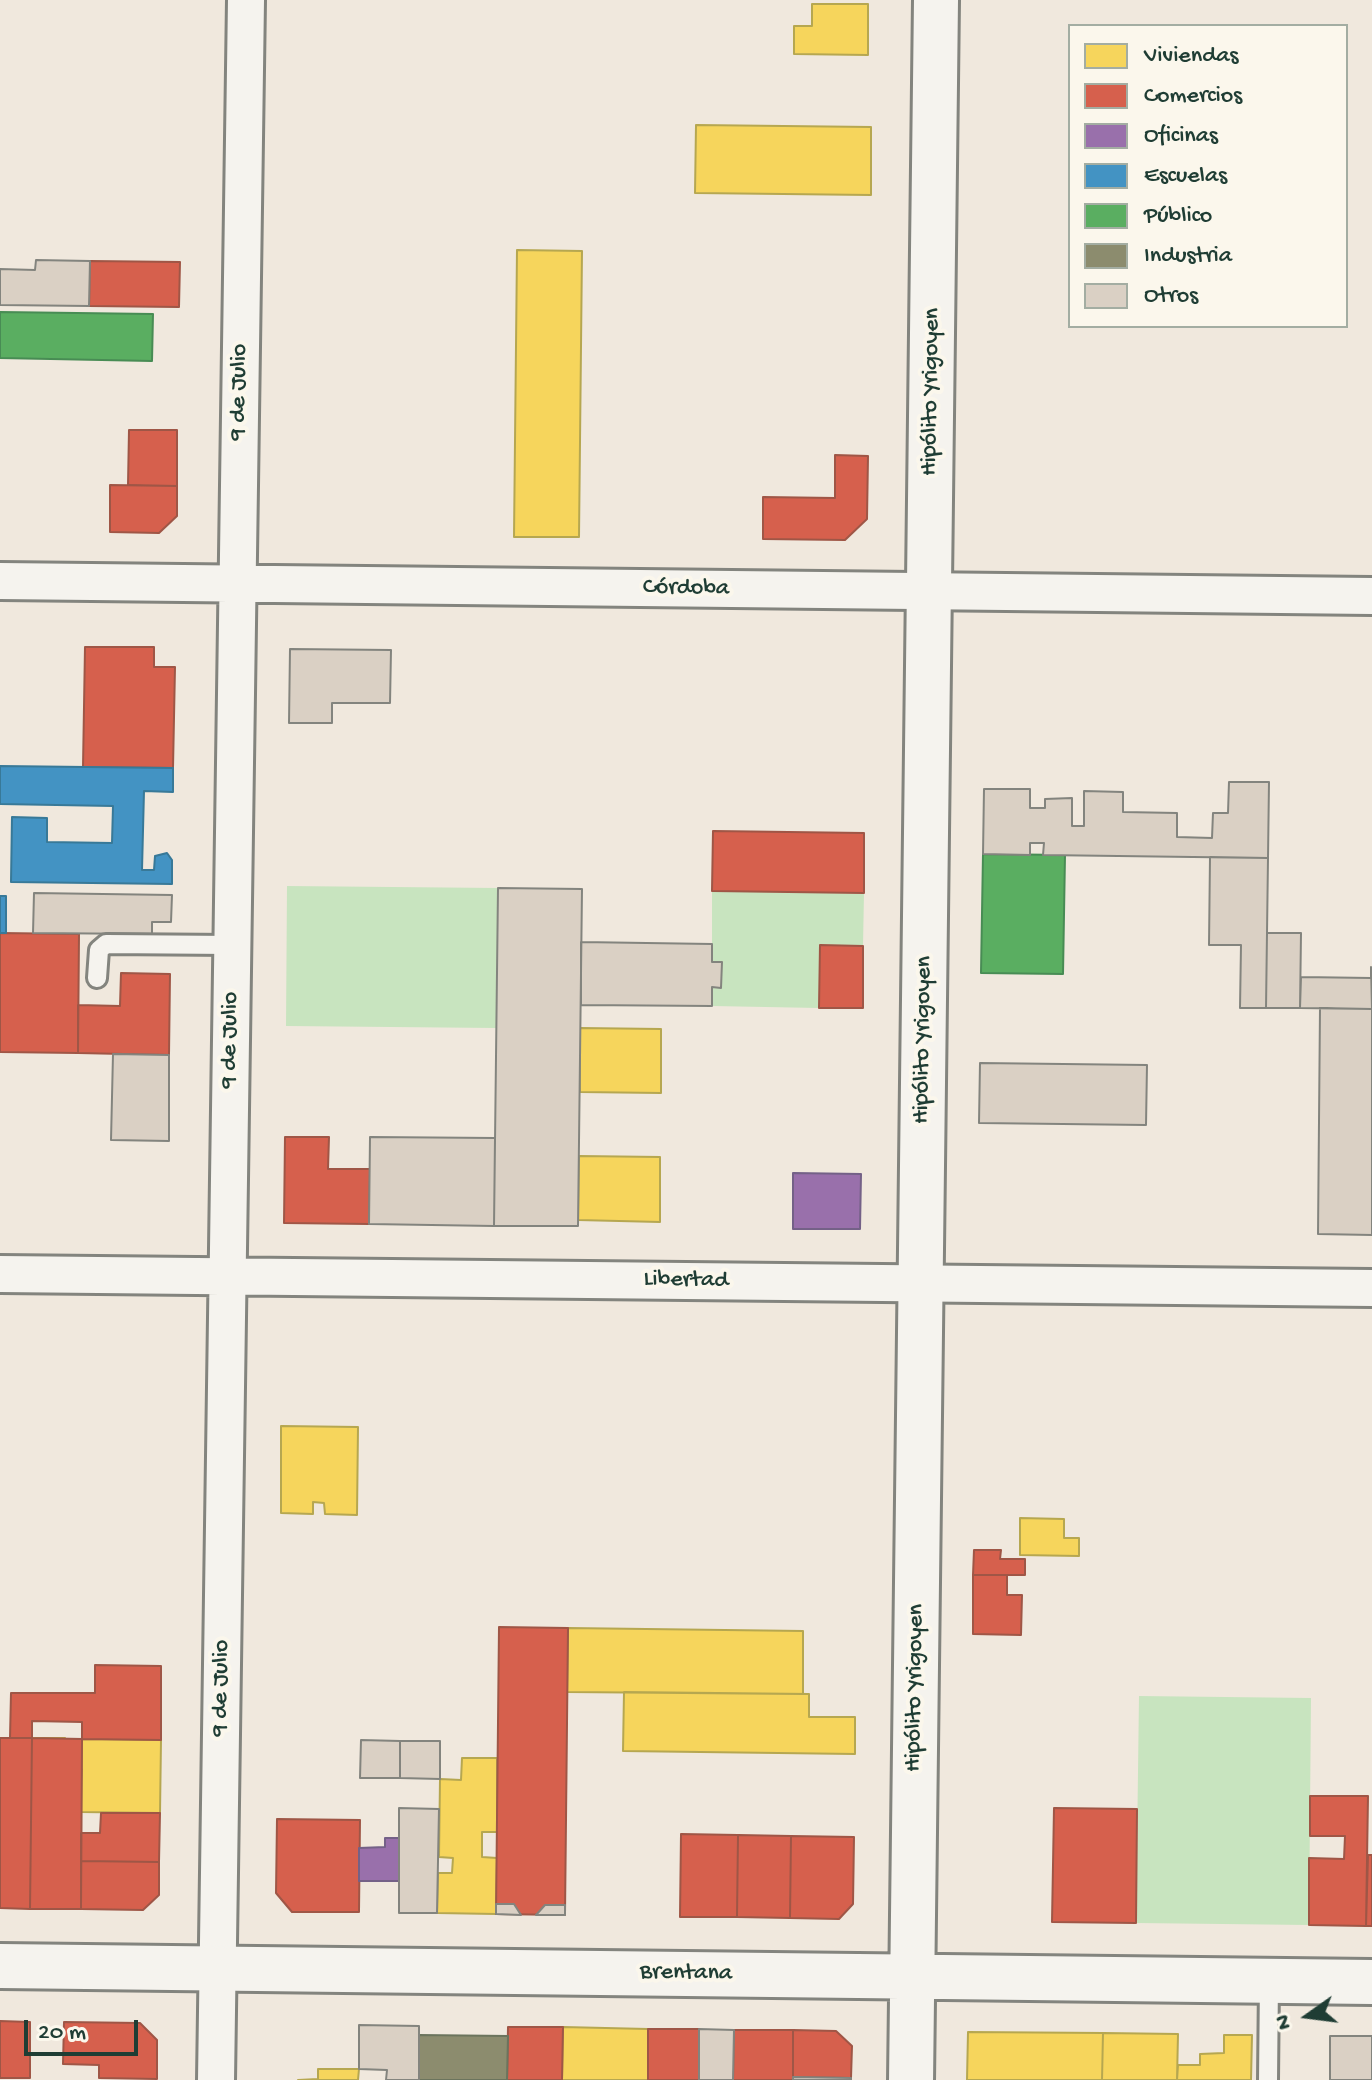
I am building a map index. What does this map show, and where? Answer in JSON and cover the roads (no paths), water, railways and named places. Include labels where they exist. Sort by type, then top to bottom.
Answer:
[{"type":"street","name":"9 de Julio","points":[[216,2080],[246,0]]},
{"type":"street","name":"Hipólito Yrigoyen","points":[[911,2080],[936,0]]},
{"type":"street","name":"Córdoba","points":[[0,581],[1372,596]]},
{"type":"street","name":"Libertad","points":[[0,1274],[1372,1288]]},
{"type":"street","name":"Brentana","points":[[0,1966],[1372,1982]]},
{"type":"lane","points":[[97,978],[99,950],[106,944],[232,945]]},
{"type":"lane","points":[[1268,2080],[1269,1981]]}]
